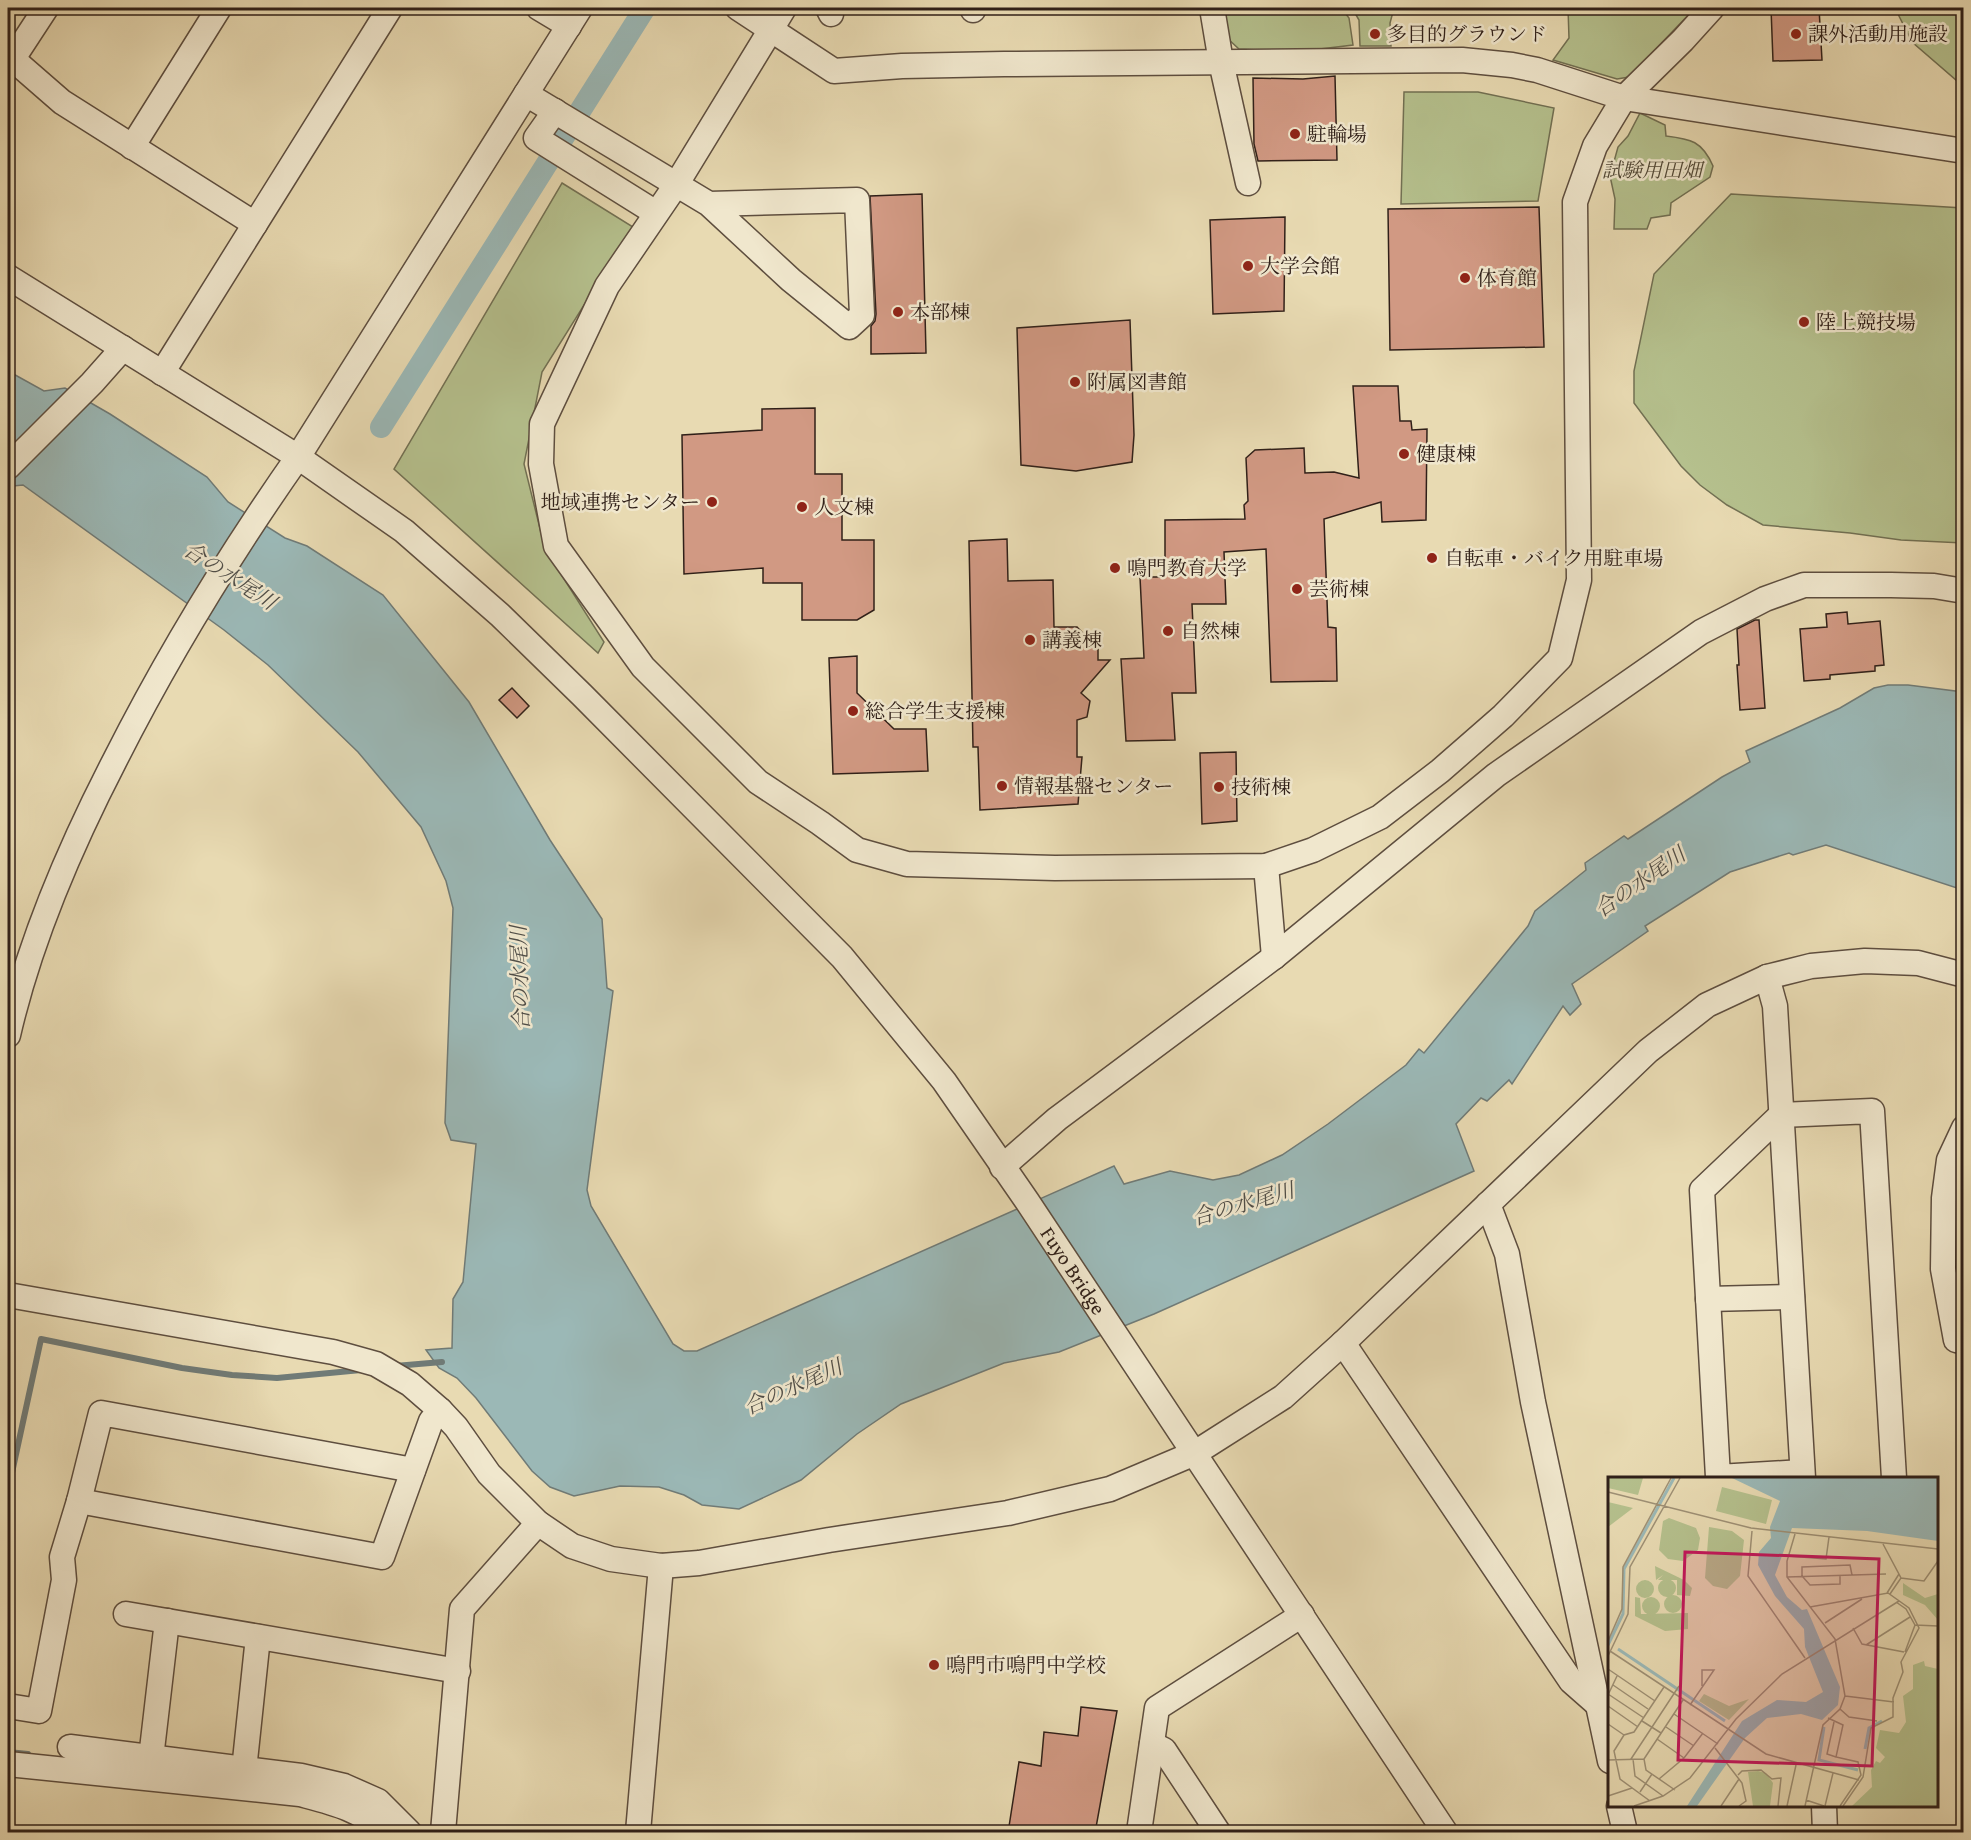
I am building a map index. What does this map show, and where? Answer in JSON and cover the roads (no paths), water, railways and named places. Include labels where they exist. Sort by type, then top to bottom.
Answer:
[{"type":"street","points":[[46,8],[10,57],[62,102],[255,224]]},
{"type":"street","points":[[132,147],[219,8]]},
{"type":"street","points":[[162,373],[390,8]]},
{"type":"street","points":[[8,1035],[39,930],[80,828],[143,705],[193,617],[259,513],[298,457],[575,17],[539,8]]},
{"type":"street","points":[[738,8],[834,71],[902,66],[1462,60],[1537,70],[1624,98],[1964,151]]},
{"type":"street","points":[[784,8],[676,185],[607,286],[542,424],[541,464],[556,546],[643,667],[758,782],[857,850],[907,864],[1055,868],[1266,866],[1314,850],[1380,817],[1440,771],[1503,716],[1560,658],[1579,580],[1575,202],[1595,146],[1624,98],[1712,8]]},
{"type":"street","points":[[1212,8],[1221,62],[1248,183]]},
{"type":"street","points":[[526,94],[709,204],[791,280],[849,327],[862,315],[857,200],[709,204]]},
{"type":"street","points":[[557,112],[536,138],[656,213]]},
{"type":"street","name":"Fuyo Bridge","points":[[8,277],[298,457],[404,531],[500,615],[842,957],[944,1081],[1027,1201],[1445,1833]]},
{"type":"street","points":[[8,467],[92,383],[123,348]]},
{"type":"street","points":[[1002,1167],[1058,1119],[1274,957],[1496,775],[1701,632],[1765,599],[1804,585],[1934,586],[1964,591]]},
{"type":"street","points":[[1266,866],[1274,957]]},
{"type":"street","points":[[8,1295],[333,1352],[376,1364],[410,1384],[440,1410],[456,1427],[489,1474],[538,1523],[573,1545],[611,1559],[661,1566],[699,1563],[829,1540],[1008,1513],[1110,1489],[1195,1453],[1283,1397],[1648,1051],[1707,1005],[1767,977],[1812,966],[1865,961],[1918,963],[1964,975]]},
{"type":"street","points":[[1767,977],[1775,1006],[1781,1115],[1803,1476],[1718,1477],[1702,1190],[1781,1115],[1872,1111],[1894,1477]]},
{"type":"street","points":[[1964,1128],[1949,1160],[1944,1198],[1943,1269],[1956,1340],[1964,1341]]},
{"type":"street","points":[[1488,1204],[1507,1254],[1533,1402],[1608,1753]]},
{"type":"street","points":[[1708,1299],[1792,1297]]},
{"type":"street","points":[[1342,1343],[1571,1681],[1596,1702]]},
{"type":"street","points":[[79,1501],[382,1557],[431,1421],[440,1410]]},
{"type":"street","points":[[8,1706],[39,1711],[64,1580],[62,1557],[101,1413],[413,1470]]},
{"type":"street","points":[[443,1833],[462,1609],[538,1523]]},
{"type":"street","points":[[638,1833],[661,1566]]},
{"type":"street","points":[[126,1614],[458,1671]]},
{"type":"street","points":[[1139,1833],[1157,1708],[1302,1615]]},
{"type":"street","points":[[151,1758],[167,1621]]},
{"type":"street","points":[[244,1770],[258,1636]]},
{"type":"street","points":[[1152,1744],[1164,1750],[1218,1833]]},
{"type":"street","points":[[70,1747],[301,1776],[344,1786],[378,1801],[409,1833]]},
{"type":"street","points":[[8,1764],[300,1794],[338,1804],[364,1816],[383,1833]]},
{"type":"street","points":[[1619,1807],[1625,1833]]},
{"type":"street","points":[[1824,1807],[1826,1833]]},
{"type":"water","name":"合の水尾川","points":[[8,371],[44,391],[65,388],[110,414],[207,477],[228,502],[285,538],[307,546],[383,595],[469,702],[550,840],[602,919],[607,988],[613,991],[587,1190],[591,1206],[673,1344],[684,1351],[697,1351],[1114,1166],[1124,1184],[1170,1171],[1213,1180],[1239,1175],[1282,1155],[1328,1124],[1406,1065],[1419,1049],[1424,1053],[1528,926],[1535,911],[1586,870],[1585,863],[1624,836],[1628,839],[1722,777],[1750,762],[1746,751],[1840,708],[1874,688],[1908,685],[1963,692],[1963,890],[1826,845],[1793,855],[1789,853],[1730,872],[1645,926],[1648,931],[1572,984],[1581,1004],[1570,1015],[1563,1006],[1512,1084],[1509,1080],[1487,1101],[1481,1098],[1456,1124],[1474,1171],[1154,1314],[1059,1352],[1004,1363],[901,1404],[857,1434],[801,1480],[739,1509],[702,1505],[684,1495],[659,1487],[620,1486],[574,1496],[550,1487],[532,1471],[476,1398],[457,1378],[439,1368],[426,1350],[452,1348],[453,1299],[463,1282],[476,1144],[451,1140],[445,1123],[453,908],[446,881],[421,827],[358,752],[268,665],[224,630],[23,485],[13,486],[8,482]]},
{"type":"waterway","points":[[381,427],[645,8]]},
{"type":"waterway","points":[[8,1491],[41,1339],[182,1368],[232,1375],[277,1378],[361,1370]]},
{"type":"waterway","points":[[395,1366],[442,1362]]},
{"type":"waterway","points":[[8,1752],[28,1754]]},
{"type":"place","name":"多目的グラウンド","points":[[1375,34]]},
{"type":"place","name":"課外活動用施設","points":[[1796,34]]},
{"type":"place","name":"駐輪場","points":[[1295,134]]},
{"type":"place","name":"大学会館","points":[[1248,266]]},
{"type":"place","name":"体育館","points":[[1465,278]]},
{"type":"place","name":"本部棟","points":[[898,312]]},
{"type":"place","name":"陸上競技場","points":[[1804,322]]},
{"type":"place","name":"附属図書館","points":[[1075,382]]},
{"type":"place","name":"健康棟","points":[[1404,454]]},
{"type":"place","name":"地域連携センター","points":[[712,502]]},
{"type":"place","name":"人文棟","points":[[802,507]]},
{"type":"place","name":"自転車・バイク用駐車場","points":[[1432,558]]},
{"type":"place","name":"鳴門教育大学","points":[[1115,568]]},
{"type":"place","name":"芸術棟","points":[[1297,589]]},
{"type":"place","name":"自然棟","points":[[1168,631]]},
{"type":"place","name":"講義棟","points":[[1030,640]]},
{"type":"place","name":"総合学生支援棟","points":[[853,711]]},
{"type":"place","name":"情報基盤センター","points":[[1002,786]]},
{"type":"place","name":"技術棟","points":[[1219,787]]},
{"type":"place","name":"鳴門市鳴門中学校","points":[[934,1665]]},
{"type":"park label","name":"試験用田畑","points":[[1652,170]]}]
